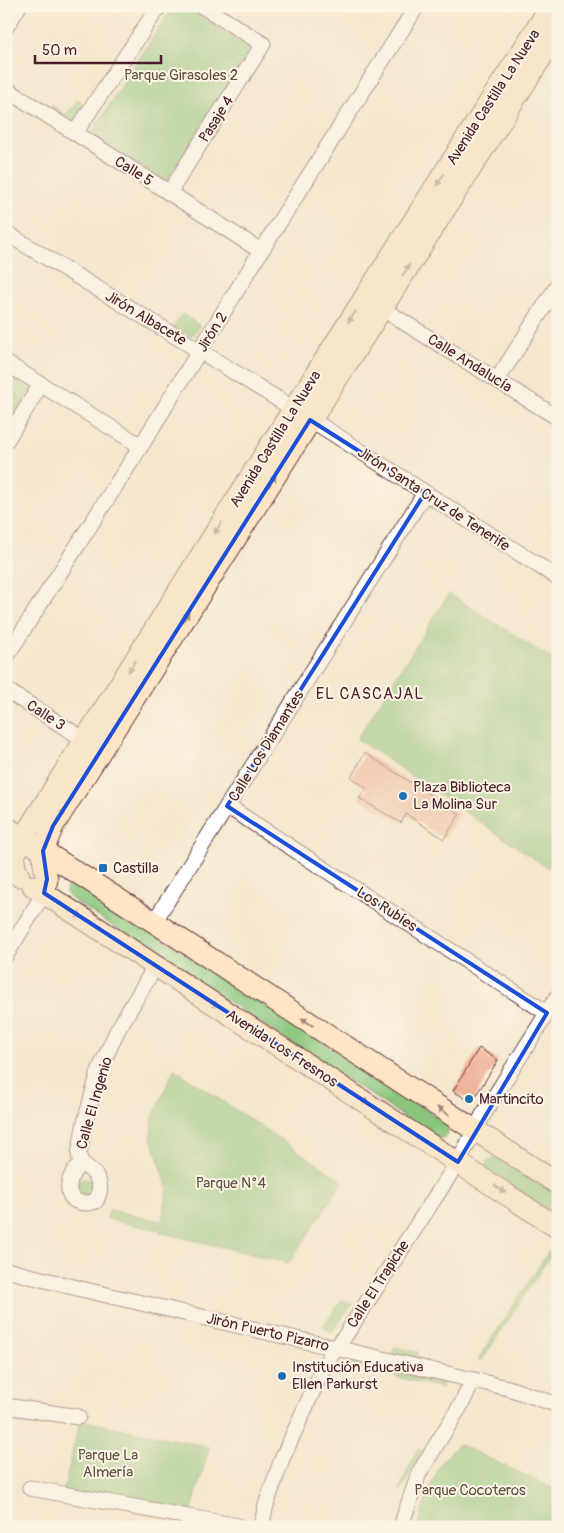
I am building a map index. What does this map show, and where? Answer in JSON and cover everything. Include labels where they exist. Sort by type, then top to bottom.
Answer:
[{"type":"street","points":[[6,27],[20,6]]},
{"type":"street","points":[[75,134],[159,6]]},
{"type":"street","name":"Pasaje 4","points":[[169,193],[263,44],[202,6]]},
{"type":"street","name":"Avenida Castilla La Nueva","points":[[44,893],[47,879],[43,850],[53,826],[551,6]]},
{"type":"street","name":"Jirón 2","points":[[6,657],[141,446],[413,8]]},
{"type":"street","name":"Avenida Castilla La Nueva","points":[[12,872],[16,850],[14,832],[85,740],[302,415],[381,308],[558,31]]},
{"type":"street","name":"Calle 5","points":[[6,90],[261,251]]},
{"type":"street","name":"Jirón Albacete","points":[[6,233],[200,350],[302,415]]},
{"type":"street","points":[[497,380],[558,285]]},
{"type":"street","name":"Calle Andalucía","points":[[381,308],[558,418]]},
{"type":"street","points":[[6,363],[141,446]]},
{"type":"street","points":[[6,441],[41,384]]},
{"type":"street","name":"Jirón Santa Cruz de Tenerife","points":[[302,415],[558,578]]},
{"type":"street","name":"Calle Los Diamantes","points":[[154,922],[425,493]]},
{"type":"street","name":"Calle 3","points":[[6,690],[85,740]]},
{"type":"street","name":"Los Rubíes","points":[[227,806],[547,1013]]},
{"type":"street","points":[[14,832],[558,1184]]},
{"type":"street","name":"Avenida Los Fresnos","points":[[12,872],[558,1228]]},
{"type":"street","points":[[6,955],[44,893]]},
{"type":"street","name":"Calle El Ingenio","points":[[80,1163],[79,1154],[85,1122],[100,1071],[117,1031],[156,965]]},
{"type":"street","name":"Calle El Trapiche","points":[[261,1527],[266,1505],[282,1458],[325,1364],[458,1162],[474,1130],[558,996]]},
{"type":"street","name":"Jirón Puerto Pizarro","points":[[6,1270],[356,1354],[473,1380],[527,1394],[558,1405]]},
{"type":"street","points":[[404,1527],[403,1520],[420,1473],[462,1403],[473,1380]]},
{"type":"street","points":[[6,1406],[78,1418]]},
{"type":"street","points":[[30,1488],[238,1526]]},
{"type":"highlighted area","points":[[310,420],[425,493],[227,806],[547,1013],[458,1162],[44,893],[47,879],[43,851],[53,826]]},
{"type":"green space","name":"Parque Girasoles 2","points":[[173,6],[184,6],[251,49],[166,182],[91,134]]},
{"type":"green space","points":[[78,100],[86,106],[74,127],[48,111],[51,105],[66,115]]},
{"type":"green space","points":[[182,314],[200,326],[191,336],[173,328]]},
{"type":"green space","points":[[6,374],[30,390],[6,430]]},
{"type":"green space","points":[[449,594],[558,663],[558,853],[548,868],[357,739]]},
{"type":"green space","points":[[72,882],[76,882],[443,1121],[449,1126],[446,1135],[438,1139],[70,898],[66,892],[67,886]]},
{"type":"green space","name":"Parque N°4","points":[[174,1069],[343,1181],[289,1263],[160,1232],[168,1188],[151,1137],[153,1117]]},
{"type":"green space","points":[[499,1157],[558,1195],[558,1217],[489,1171],[486,1167],[487,1161]]},
{"type":"green space","points":[[85,1178],[95,1186],[90,1197],[78,1195],[75,1187],[79,1181]]},
{"type":"green space","points":[[109,1210],[160,1221],[158,1230],[107,1219]]},
{"type":"green space","points":[[549,1251],[552,1253],[482,1360],[479,1360],[481,1355]]},
{"type":"green space","points":[[342,1300],[352,1304],[332,1332],[323,1326]]},
{"type":"green space","points":[[395,1347],[418,1352],[416,1359],[392,1354]]},
{"type":"green space","points":[[352,1360],[443,1383],[442,1388],[350,1365]]},
{"type":"green space","name":"Parque La Almería","points":[[80,1420],[209,1447],[191,1513],[63,1493]]},
{"type":"green space","name":"Parque Cocoteros","points":[[458,1444],[558,1491],[558,1527],[418,1527],[428,1493],[441,1463]]},
{"type":"green space","points":[[417,1449],[422,1451],[401,1491],[399,1490]]},
{"type":"building","name":"Plaza Biblioteca La Molina Sur","points":[[365,753],[460,814],[444,839],[406,814],[401,823],[359,798],[367,789],[351,777]]},
{"type":"building","points":[[479,1048],[498,1060],[472,1102],[453,1091]]},
{"type":"place","name":"Plaza Biblioteca La Molina Sur","points":[[403,796]]},
{"type":"place","name":"Castilla","points":[[103,868]]},
{"type":"place","name":"Martincito","points":[[469,1099]]},
{"type":"place","name":"Institución Educativa Ellen Parkurst","points":[[282,1376]]},
{"type":"district","name":"EL CASCAJAL","points":[[370,693]]}]
